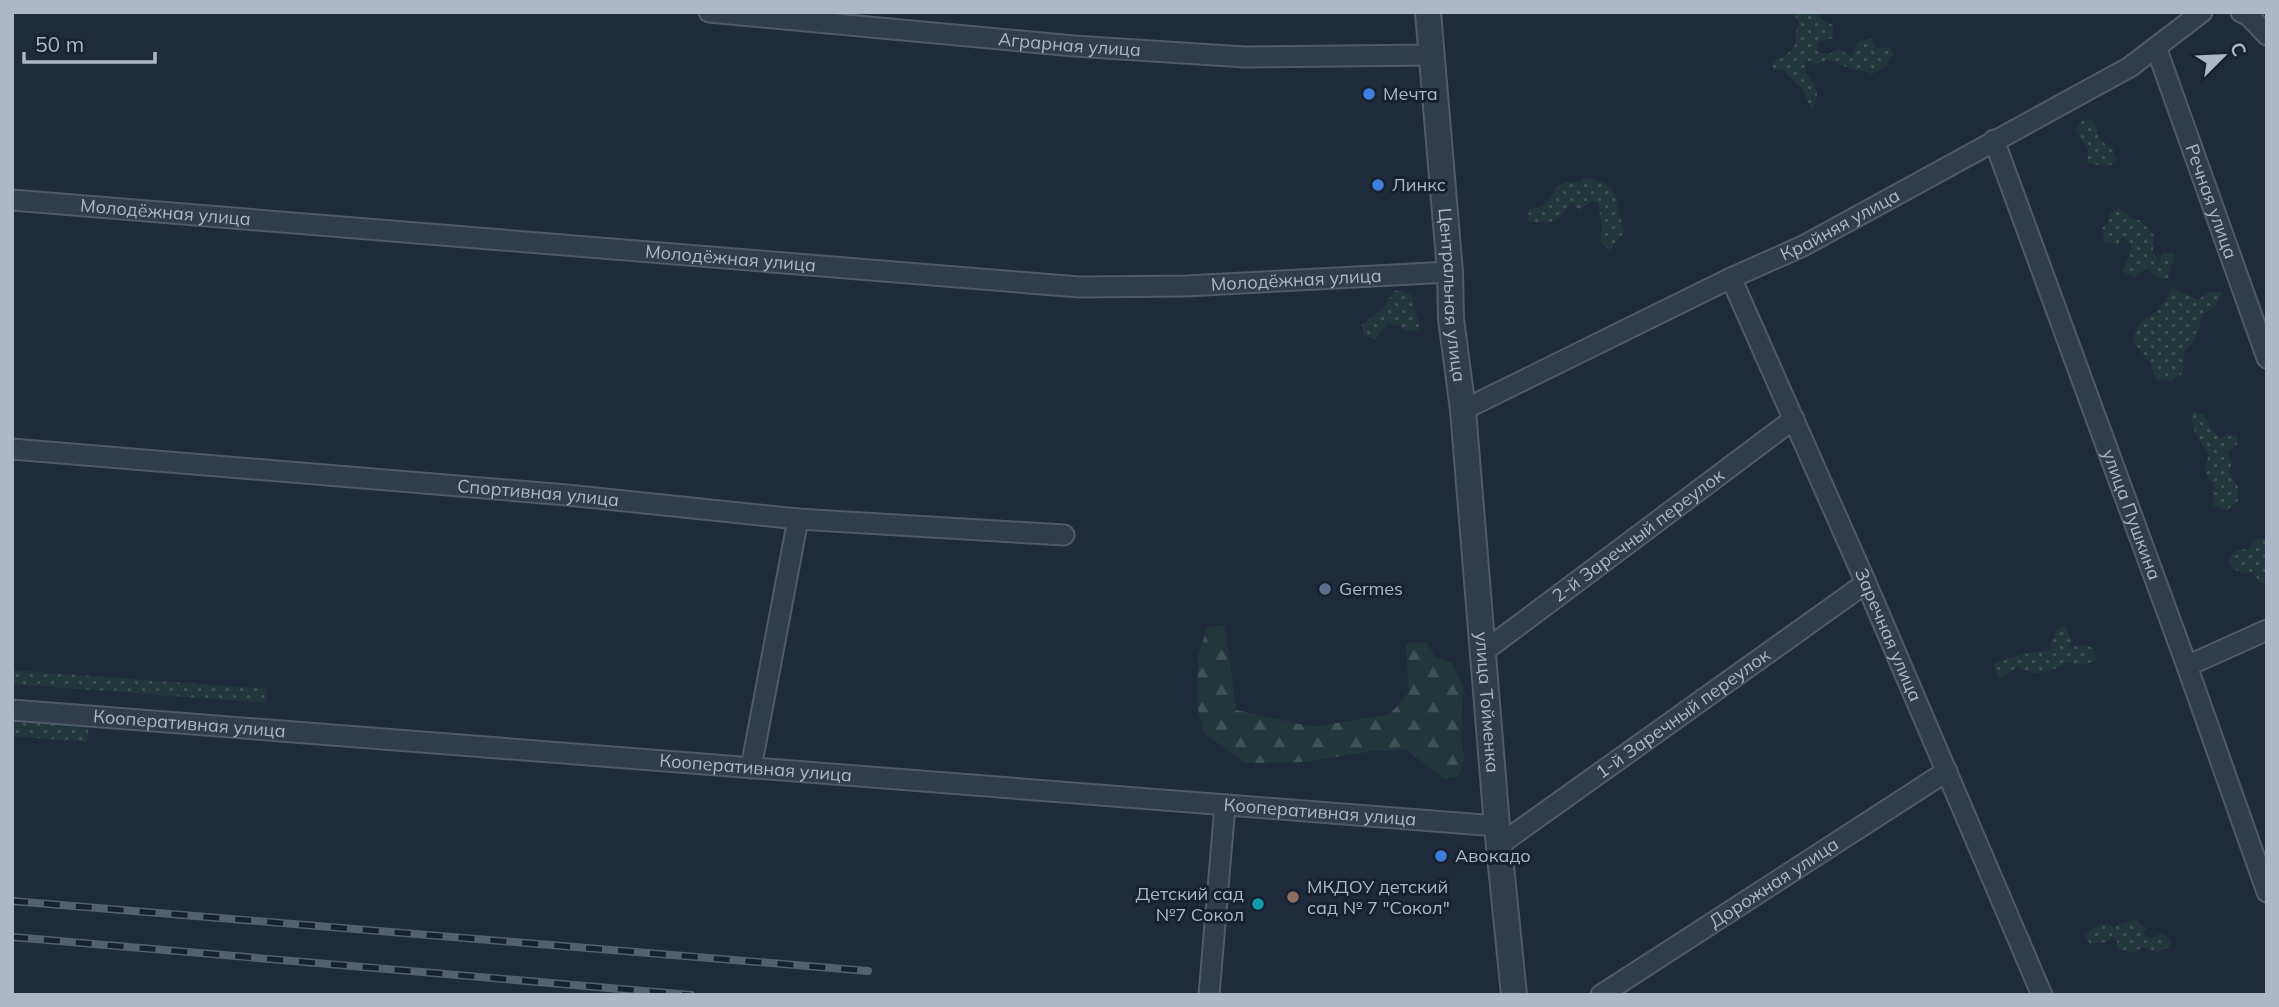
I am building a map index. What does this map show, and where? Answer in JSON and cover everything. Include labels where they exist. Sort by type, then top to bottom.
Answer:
[{"type":"street","name":"Аграрная улица","points":[[709,12],[1074,46],[1245,57],[1432,55]]},
{"type":"street","name":"Центральная улица","points":[[1428,12],[1450,272],[1451,319],[1463,410]]},
{"type":"street","name":"Крайняя улица","points":[[1463,410],[1731,278],[1803,246],[2130,67],[2202,12]]},
{"type":"street","points":[[2241,12],[2249,16],[2267,36]]},
{"type":"street","name":"Речная улица","points":[[2156,47],[2267,358]]},
{"type":"street","name":"улица Пушкина","points":[[1994,140],[2267,892]]},
{"type":"street","name":"Молодёжная улица","points":[[12,200],[1079,288],[1186,286],[1450,272]]},
{"type":"street","name":"Заречная улица","points":[[1731,278],[1866,583],[2042,995]]},
{"type":"street","name":"улица Тойменка","points":[[1463,410],[1514,995]]},
{"type":"street","name":"2-й Заречный переулок","points":[[1483,652],[1794,419]]},
{"type":"street","name":"Спортивная улица","points":[[12,449],[553,494],[799,519],[1064,535]]},
{"type":"street","points":[[751,768],[799,519]]},
{"type":"street","name":"1-й Заречный переулок","points":[[1498,835],[1866,583]]},
{"type":"street","points":[[2187,666],[2267,630]]},
{"type":"street","name":"Кооперативная улица","points":[[12,709],[1225,805],[1498,835]]},
{"type":"street","name":"Дорожная улица","points":[[1601,995],[1947,771]]},
{"type":"street","points":[[1209,995],[1225,805]]},
{"type":"green space","points":[[1793,12],[1816,13],[1822,20],[1833,25],[1833,38],[1817,42],[1818,52],[1829,54],[1839,49],[1852,57],[1858,42],[1871,38],[1877,48],[1890,48],[1893,54],[1886,66],[1872,74],[1826,60],[1816,65],[1806,61],[1805,73],[1816,91],[1812,111],[1803,90],[1783,70],[1773,70],[1772,62],[1794,47],[1799,23]]},
{"type":"green space","points":[[2084,119],[2094,121],[2099,139],[2113,150],[2117,161],[2107,167],[2088,163],[2088,150],[2076,132]]},
{"type":"green space","points":[[1584,177],[1606,184],[1614,193],[1625,231],[1610,250],[1601,243],[1602,224],[1598,203],[1592,201],[1579,210],[1572,202],[1554,221],[1528,221],[1529,209],[1546,203],[1555,188],[1566,182],[1580,183]]},
{"type":"green space","points":[[2118,208],[2125,211],[2130,218],[2141,221],[2154,235],[2153,251],[2159,263],[2162,253],[2172,253],[2174,262],[2170,266],[2168,279],[2159,278],[2146,268],[2134,277],[2123,272],[2132,245],[2122,237],[2118,245],[2105,243],[2102,228],[2107,224],[2110,214]]},
{"type":"green space","points":[[2172,288],[2198,300],[2208,292],[2223,292],[2216,305],[2202,316],[2195,341],[2184,351],[2183,373],[2172,381],[2156,380],[2150,362],[2133,342],[2137,328],[2160,308]]},
{"type":"green space","points":[[1402,290],[1412,296],[1419,331],[1405,331],[1400,326],[1389,323],[1375,339],[1364,336],[1362,325],[1383,308],[1394,291]]},
{"type":"green space","points":[[2193,411],[2204,415],[2220,438],[2228,434],[2237,436],[2238,444],[2227,452],[2232,462],[2229,473],[2238,487],[2238,501],[2227,510],[2213,505],[2213,486],[2204,469],[2209,455],[2194,429]]},
{"type":"green space","points":[[2267,538],[2267,583],[2260,582],[2252,572],[2242,573],[2232,568],[2229,558],[2237,550],[2248,549],[2255,539]]},
{"type":"green space","points":[[1225,625],[1236,710],[1312,727],[1390,714],[1409,692],[1406,644],[1427,642],[1434,656],[1452,663],[1463,687],[1461,739],[1464,758],[1459,776],[1444,779],[1407,750],[1373,751],[1306,762],[1245,763],[1204,733],[1197,705],[1198,657],[1207,628]]},
{"type":"green space","points":[[2065,626],[2072,640],[2069,648],[2082,644],[2093,648],[2096,661],[2080,665],[2067,662],[2055,669],[2037,673],[2018,667],[1998,679],[1994,664],[2021,655],[2049,651],[2057,628]]},
{"type":"green space","points":[[12,670],[267,689],[266,703],[12,684]]},
{"type":"green space","points":[[12,716],[89,721],[87,742],[12,736]]},
{"type":"green space","points":[[2135,919],[2145,928],[2143,935],[2152,938],[2162,933],[2171,940],[2169,947],[2157,952],[2143,947],[2132,953],[2117,948],[2117,940],[2113,936],[2106,942],[2090,944],[2084,935],[2101,923],[2115,926]]},
{"type":"railway","points":[[12,901],[868,971]]},
{"type":"railway","points":[[12,937],[691,995]]},
{"type":"place","name":"Мечта","points":[[1369,94]]},
{"type":"place","name":"Линкс","points":[[1378,185]]},
{"type":"place","name":"Germes","points":[[1325,589]]},
{"type":"place","name":"Авокадо","points":[[1441,856]]},
{"type":"place","name":"МКДОУ детский сад № 7 \"Сокол\"","points":[[1293,897]]},
{"type":"place","name":"Детский сад №7 Сокол","points":[[1258,904]]}]
